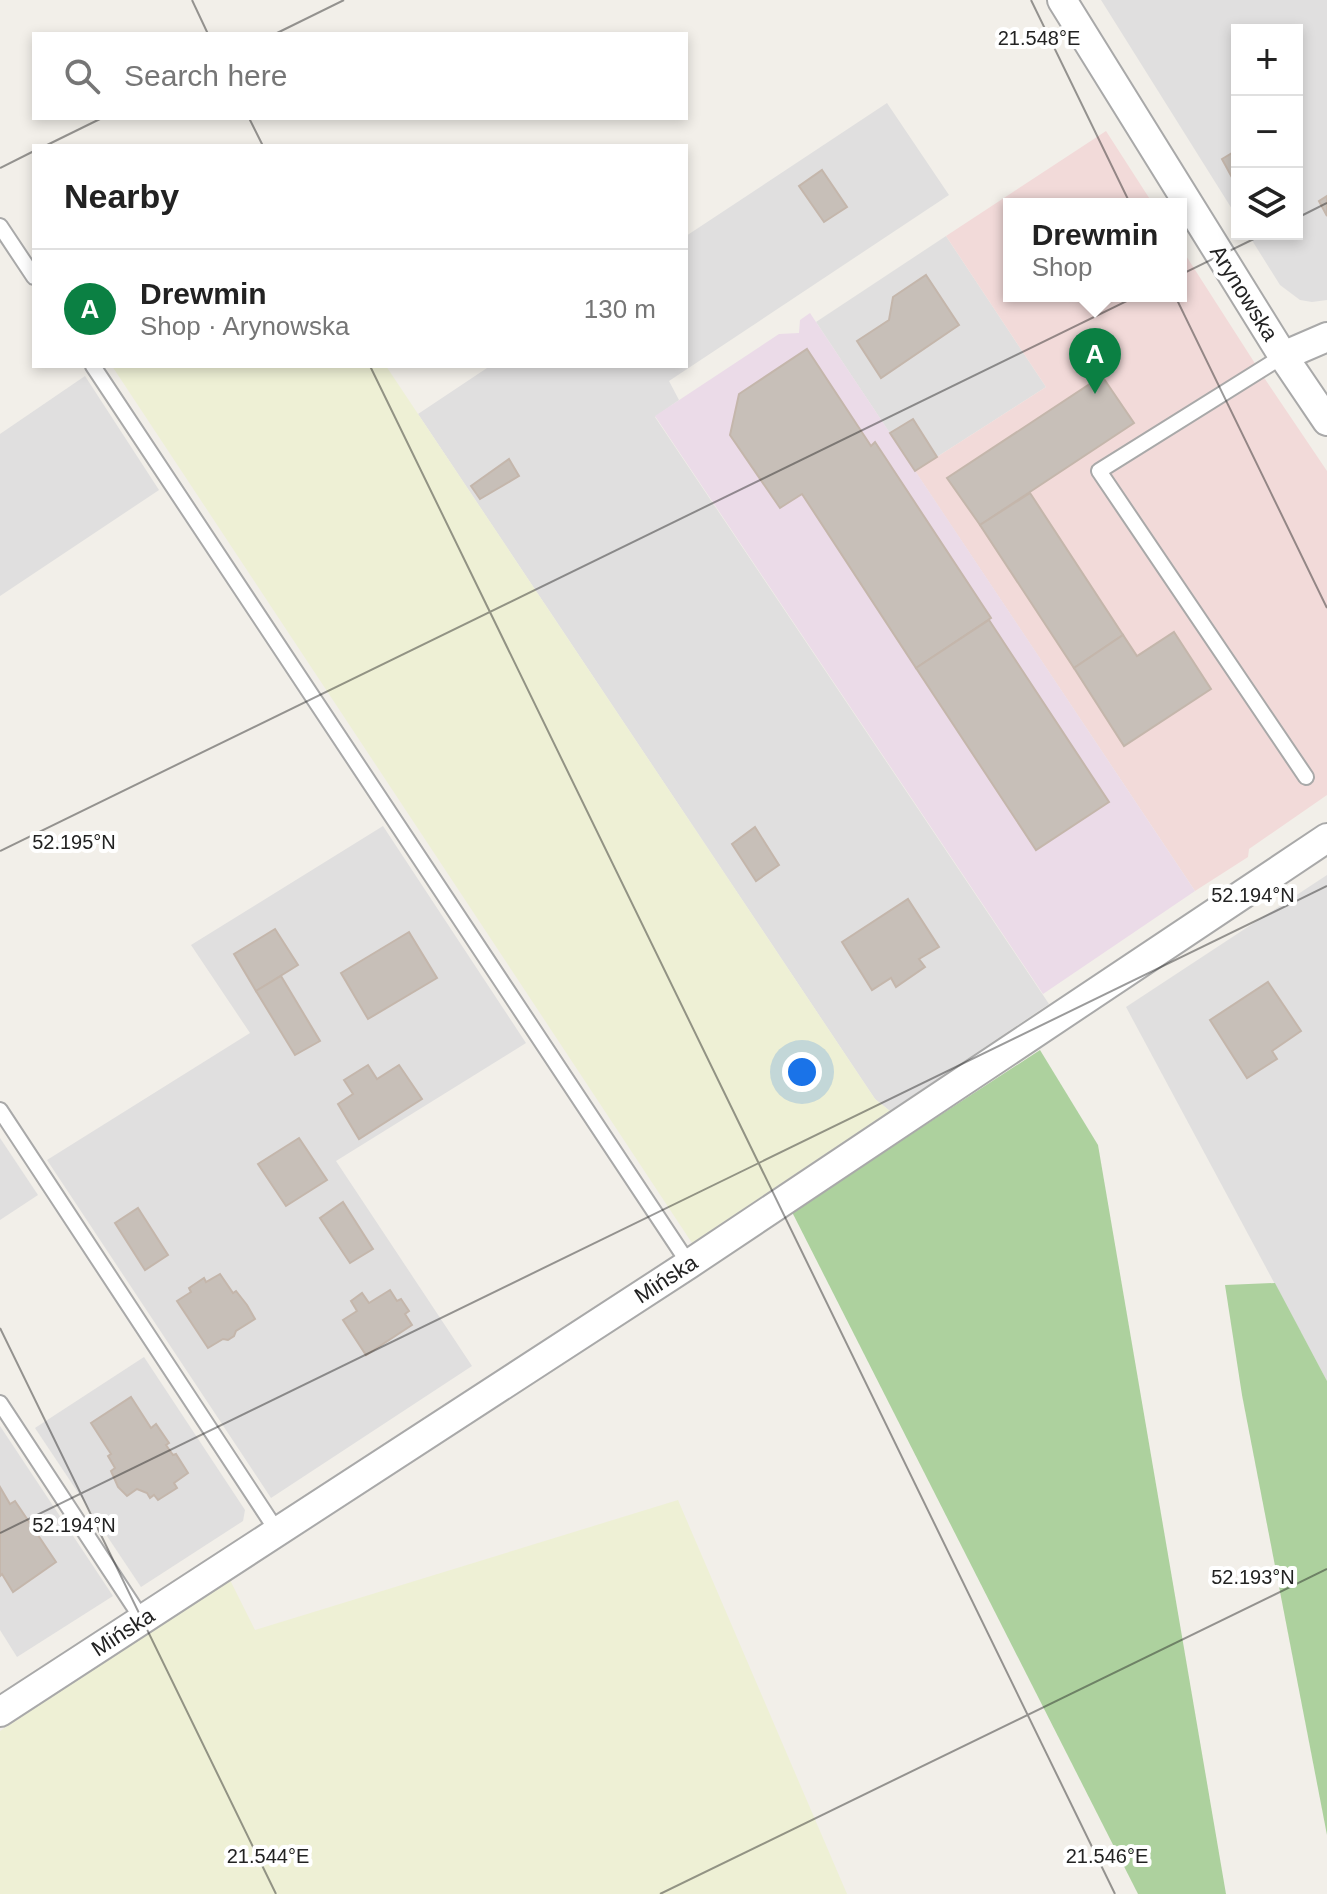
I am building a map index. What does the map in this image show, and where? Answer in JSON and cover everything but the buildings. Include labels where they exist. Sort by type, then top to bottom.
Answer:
[{"type":"street","name":"Arynowska","points":[[1062,0],[1185,198]]},
{"type":"street","name":"Arynowska","points":[[1187,201],[1327,421]]},
{"type":"street","points":[[1283,356],[1327,337]]},
{"type":"street","name":"Mińska","points":[[0,1712],[689,1264],[1327,838]]},
{"type":"lane","points":[[0,226],[32,274]]},
{"type":"lane","points":[[1283,356],[1099,471],[1306,777]]},
{"type":"lane","points":[[94,368],[689,1264]]},
{"type":"lane","points":[[0,1110],[277,1531]]},
{"type":"lane","points":[[0,1403],[142,1619]]},
{"type":"shaded area","points":[[1101,0],[1327,0],[1327,300],[1300,300],[1280,285],[1252,240],[1303,240],[1303,24],[1231,24],[1231,207]]},
{"type":"shaded area","points":[[887,103],[949,195],[669,381],[679,400],[655,417],[1049,1004],[890,1111],[875,1099],[418,414],[487,368],[688,368],[688,235]]},
{"type":"shaded area","points":[[1106,131],[1149,198],[1004,198]]},
{"type":"shaded area","points":[[1003,199],[1003,302],[1187,302],[1187,257],[1327,471],[1327,795],[1249,849],[1248,857],[1195,891],[915,471],[1046,387],[946,236]]},
{"type":"shaded area","points":[[946,236],[1046,387],[915,471],[816,322]]},
{"type":"shaded area","points":[[810,313],[1195,891],[1043,994],[655,416],[779,334],[799,333],[800,320]]},
{"type":"shaded area","points":[[85,376],[159,490],[0,596],[0,434]]},
{"type":"shaded area","points":[[383,826],[526,1043],[336,1161],[472,1366],[271,1498],[47,1160],[250,1033],[191,945]]},
{"type":"shaded area","points":[[1327,875],[1327,1381],[1126,1007]]},
{"type":"shaded area","points":[[0,1138],[38,1195],[0,1220]]},
{"type":"shaded area","points":[[144,1357],[245,1510],[243,1521],[141,1587],[35,1428]]},
{"type":"shaded area","points":[[0,1426],[113,1596],[17,1657],[0,1630]]},
{"type":"green space","points":[[113,368],[387,368],[875,1099],[890,1111],[692,1243]]},
{"type":"green space","points":[[1040,1050],[1098,1145],[1226,1894],[1138,1894],[792,1212]]},
{"type":"green space","points":[[1275,1283],[1327,1381],[1327,1835],[1242,1395],[1225,1285]]},
{"type":"green space","points":[[678,1500],[847,1894],[0,1894],[0,1731],[230,1580],[255,1630]]},
{"type":"place","name":"Drewmin","points":[[1095,394]]}]
